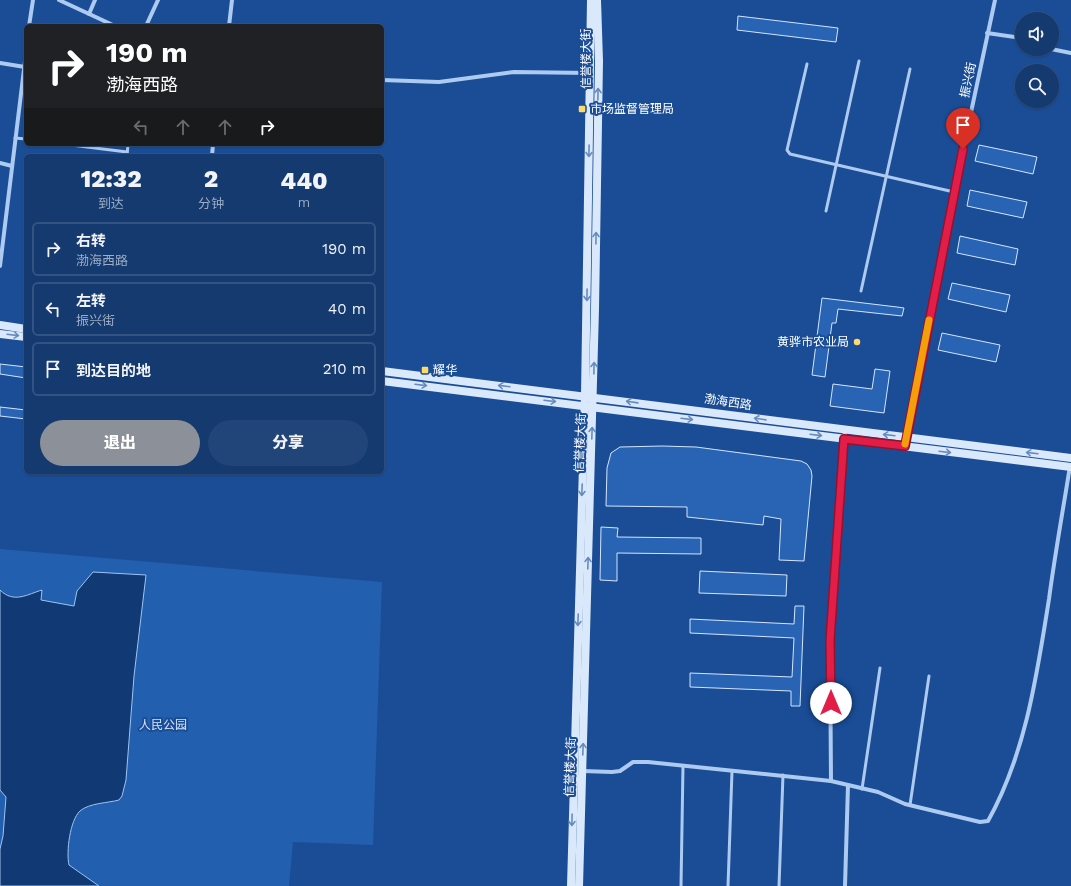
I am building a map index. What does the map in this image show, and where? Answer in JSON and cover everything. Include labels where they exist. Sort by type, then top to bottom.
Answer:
[{"type":"street","points":[[29,24],[33,0]]},
{"type":"street","points":[[59,0],[111,24]]},
{"type":"street","points":[[89,14],[94,0]]},
{"type":"street","points":[[147,24],[158,0]]},
{"type":"street","points":[[229,24],[232,0]]},
{"type":"street","name":"信誉楼大街","points":[[591,0],[595,73]]},
{"type":"street","name":"信誉楼大街","points":[[579,886],[597,0]]},
{"type":"street","name":"振兴街","points":[[905,446],[954,192],[995,0]]},
{"type":"street","points":[[987,33],[1015,37]]},
{"type":"street","points":[[1059,51],[1071,53]]},
{"type":"street","points":[[0,64],[24,67]]},
{"type":"street","points":[[384,80],[439,82],[514,72],[595,73]]},
{"type":"street","points":[[0,266],[24,74]]},
{"type":"street","points":[[0,163],[12,166]]},
{"type":"street","points":[[0,326],[24,329]]},
{"type":"street","points":[[0,334],[24,337]]},
{"type":"street","name":"渤海西路","points":[[384,371],[589,396],[907,438],[1071,463]]},
{"type":"street","name":"渤海西路","points":[[384,381],[844,439],[1071,463]]},
{"type":"street","name":"信誉楼大街","points":[[571,886],[573,771],[589,406]]},
{"type":"street","points":[[831,781],[830,641],[845,430]]},
{"type":"street","points":[[573,771],[612,772],[620,770],[633,762],[648,762],[783,775],[831,781],[878,792],[910,805],[980,822],[988,821],[998,803],[1013,765],[1035,687],[1071,463]]},
{"type":"street","points":[[845,886],[848,785]]},
{"type":"lane","points":[[826,211],[859,61]]},
{"type":"lane","points":[[808,64],[787,150],[790,154],[954,192]]},
{"type":"lane","points":[[861,291],[910,69]]},
{"type":"lane","points":[[15,138],[24,139]]},
{"type":"lane","points":[[76,146],[127,154]]},
{"type":"lane","points":[[862,789],[880,668]]},
{"type":"lane","points":[[910,805],[929,676]]},
{"type":"lane","points":[[681,886],[683,766]]},
{"type":"lane","points":[[728,886],[732,771]]},
{"type":"lane","points":[[779,886],[783,775]]},
{"type":"green space","name":"人民公园","points":[[0,549],[382,582],[373,845],[293,842],[289,886],[0,886]]},
{"type":"shaded area","points":[[93,572],[146,575],[134,676],[126,780],[122,796],[119,800],[84,808],[77,815],[71,829],[68,852],[69,865],[99,886],[0,886],[0,849],[3,836],[6,797],[0,790],[0,590],[10,596],[21,597],[42,590],[41,600],[74,606],[77,591]]},
{"type":"building","points":[[738,16],[838,28],[836,42],[737,30]]},
{"type":"building","points":[[979,145],[1037,157],[1033,174],[975,161]]},
{"type":"building","points":[[970,190],[1027,202],[1023,218],[967,206]]},
{"type":"building","points":[[960,236],[1018,249],[1015,265],[957,253]]},
{"type":"building","points":[[952,283],[1010,295],[1006,312],[948,299]]},
{"type":"building","points":[[822,298],[904,308],[902,316],[838,309],[836,323],[832,323],[825,377],[812,375]]},
{"type":"building","points":[[942,333],[1000,345],[996,362],[938,350]]},
{"type":"building","points":[[0,364],[24,367],[24,378],[0,374]]},
{"type":"building","points":[[875,369],[890,371],[884,413],[830,406],[833,384],[872,389]]},
{"type":"building","points":[[0,407],[24,410],[24,419],[0,416]]},
{"type":"building","points":[[620,447],[696,447],[801,461],[807,464],[811,470],[812,476],[804,561],[779,560],[781,519],[764,516],[763,525],[687,517],[687,507],[606,506],[607,468],[611,453]]},
{"type":"building","points":[[601,527],[618,528],[617,537],[701,538],[701,554],[617,553],[617,581],[600,580]]},
{"type":"building","points":[[700,571],[787,575],[786,596],[699,593]]},
{"type":"building","points":[[795,606],[804,606],[800,706],[791,706],[791,691],[690,687],[690,673],[792,677],[794,638],[690,633],[690,619],[794,624]]},
{"type":"slow traffic","points":[[905,444],[929,320]]},
{"type":"place","name":"市场监督管理局","points":[[582,109]]},
{"type":"place","name":"黄骅市农业局","points":[[857,342]]},
{"type":"place","name":"耀华","points":[[425,370]]},
{"type":"route","points":[[831,703],[830,641],[844,439],[905,446],[963,149]]}]
